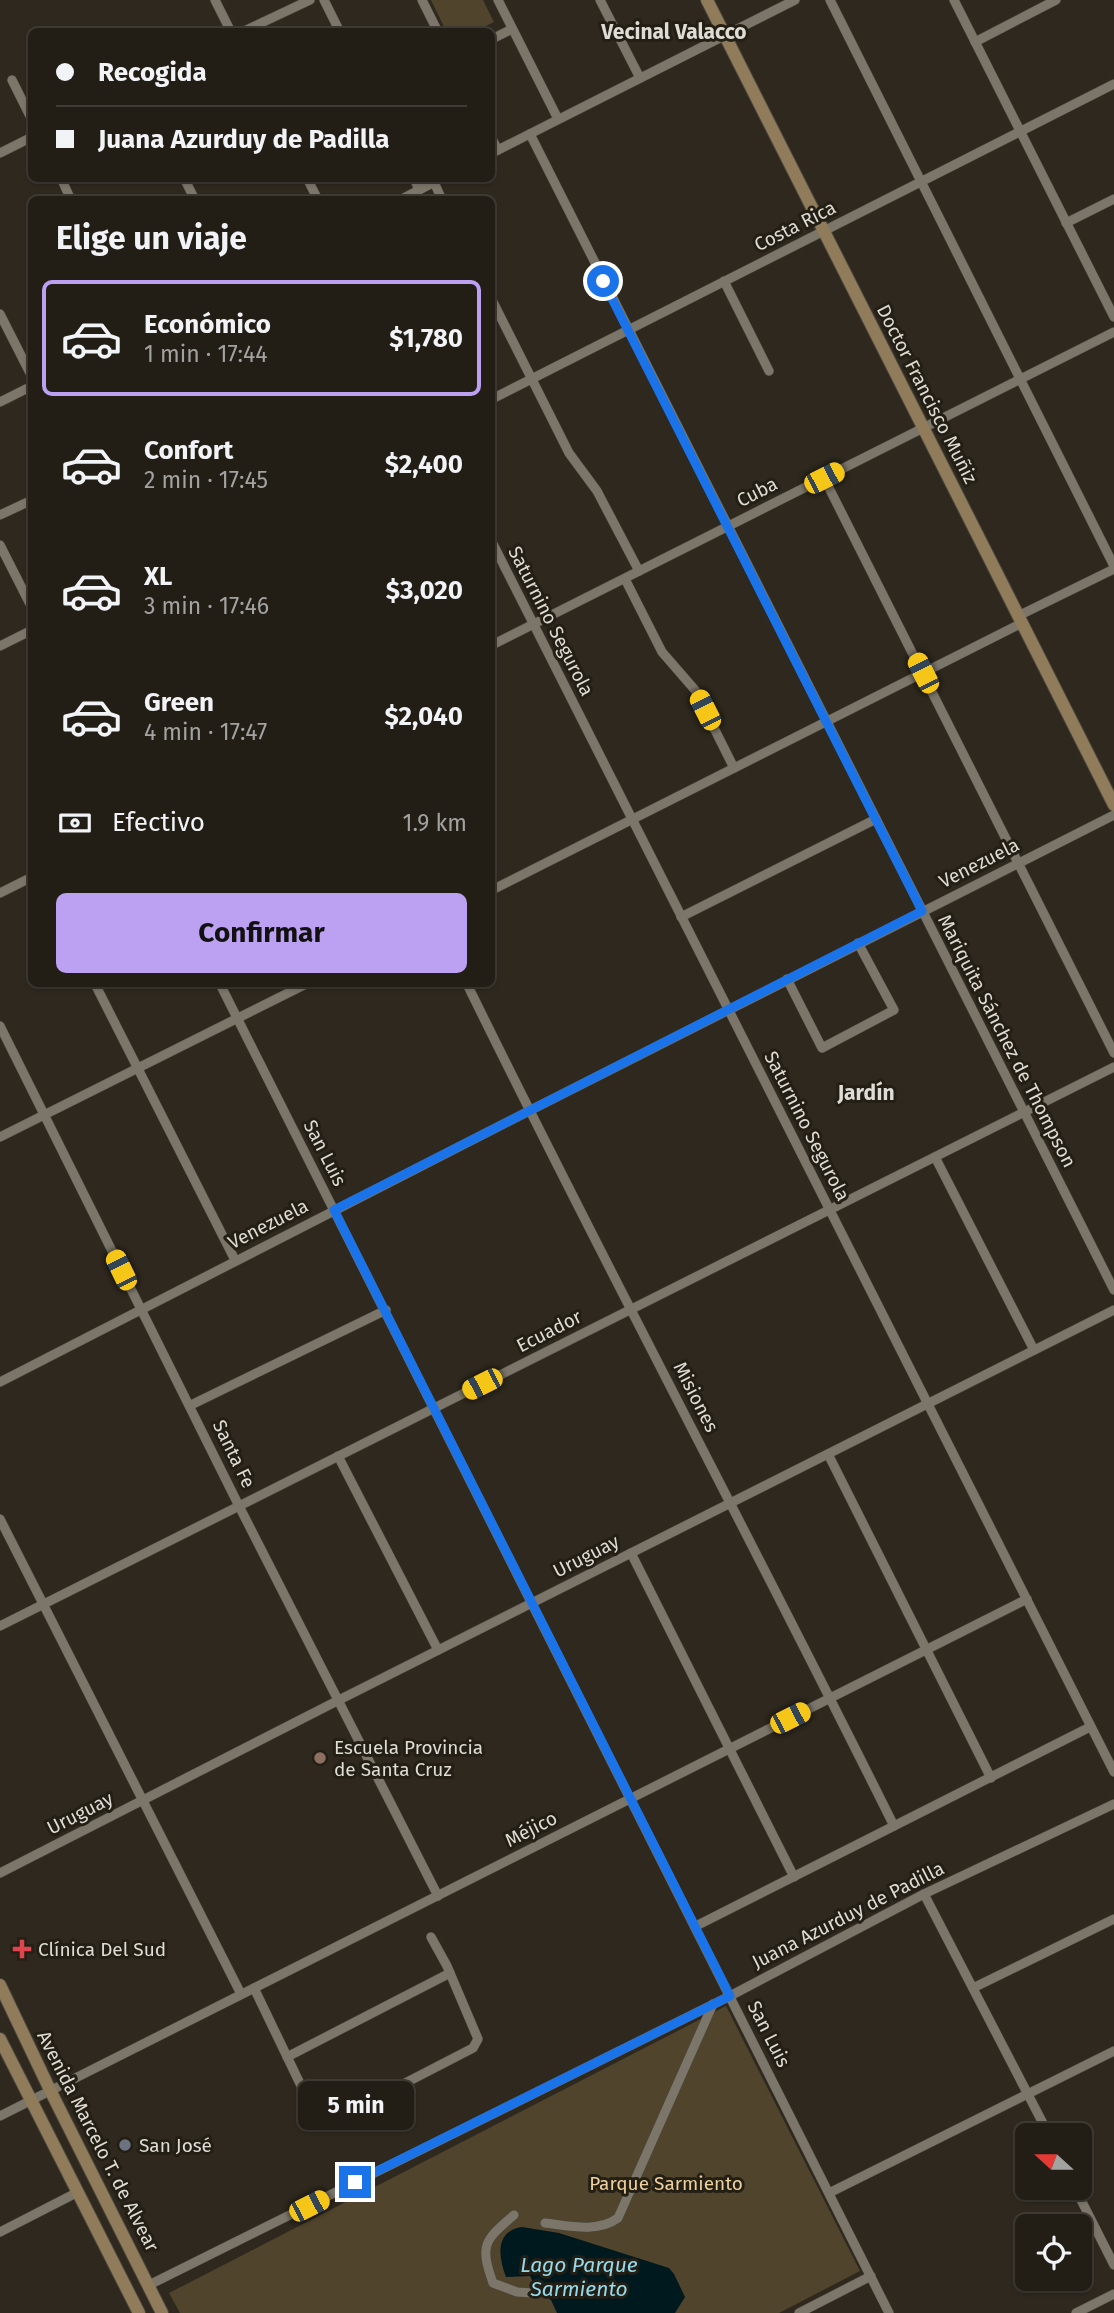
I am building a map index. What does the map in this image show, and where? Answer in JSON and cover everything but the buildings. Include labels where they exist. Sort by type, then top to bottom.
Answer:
[{"type":"main road","name":"Doctor Francisco Muñiz","points":[[707,0],[1114,805]]},
{"type":"main road","name":"Avenida Marcelo T. de Alvear","points":[[0,1985],[162,2313]]},
{"type":"main road","points":[[0,2039],[135,2312]]},
{"type":"street","points":[[215,0],[229,28]]},
{"type":"street","points":[[251,28],[310,0]]},
{"type":"street","points":[[324,0],[338,28]]},
{"type":"street","points":[[422,0],[436,28]]},
{"type":"street","points":[[498,0],[558,119]]},
{"type":"street","points":[[600,0],[640,78]]},
{"type":"street","points":[[495,152],[795,0]]},
{"type":"street","points":[[495,888],[923,673],[1114,567],[830,0]]},
{"type":"street","points":[[954,0],[1114,317]]},
{"type":"street","points":[[975,43],[1056,0]]},
{"type":"street","points":[[495,38],[512,29]]},
{"type":"street","points":[[12,80],[28,112]]},
{"type":"street","name":"Costa Rica","points":[[495,397],[1114,84]]},
{"type":"street","name":"Mariquita Sánchez de Thompson","points":[[530,134],[1114,1290]]},
{"type":"street","points":[[0,153],[28,139]]},
{"type":"street","points":[[416,182],[419,190]]},
{"type":"street","points":[[408,196],[436,182]]},
{"type":"street","points":[[1066,223],[1114,199]]},
{"type":"street","points":[[724,281],[769,371]]},
{"type":"street","points":[[495,306],[569,453],[597,491],[639,571]]},
{"type":"street","points":[[0,314],[28,369]]},
{"type":"street","name":"Cuba","points":[[495,643],[1114,332]]},
{"type":"street","points":[[0,402],[28,388]]},
{"type":"street","points":[[824,478],[1114,1053]]},
{"type":"street","points":[[0,515],[28,502]]},
{"type":"street","points":[[0,545],[28,600]]},
{"type":"street","name":"Saturnino Segurola","points":[[495,548],[1114,1772]]},
{"type":"street","points":[[625,579],[662,652],[695,690],[734,768]]},
{"type":"street","points":[[0,646],[28,632]]},
{"type":"street","name":"Venezuela","points":[[0,1382],[728,1009],[1114,815]]},
{"type":"street","points":[[681,917],[876,819]]},
{"type":"street","points":[[0,892],[28,879]]},
{"type":"street","points":[[787,979],[822,1048],[894,1010],[858,943]]},
{"type":"street","points":[[97,987],[235,1261]]},
{"type":"street","name":"San Luis","points":[[222,987],[889,2313]]},
{"type":"street","points":[[0,1138],[300,987]]},
{"type":"street","name":"Misiones","points":[[468,987],[529,1111],[894,1826]]},
{"type":"street","name":"Santa Fe","points":[[0,1026],[239,1506],[438,1896]]},
{"type":"street","name":"Ecuador","points":[[0,1626],[1114,1067]]},
{"type":"street","points":[[935,1157],[1034,1350]]},
{"type":"street","points":[[191,1405],[386,1310]]},
{"type":"street","name":"Uruguay","points":[[0,1873],[1114,1310]]},
{"type":"street","points":[[828,1454],[991,1778]]},
{"type":"street","points":[[338,1456],[438,1650]]},
{"type":"street","points":[[0,1519],[241,1994]]},
{"type":"street","points":[[631,1553],[794,1877]]},
{"type":"street","name":"Méjico","points":[[0,2116],[1027,1600]]},
{"type":"street","points":[[696,1926],[1090,1727]]},
{"type":"street","name":"Juana Azurduy de Padilla","points":[[149,2285],[730,1996],[925,1894],[1114,1804]]},
{"type":"street","points":[[925,1894],[1043,2123]]},
{"type":"street","points":[[973,1988],[1114,1919]]},
{"type":"street","points":[[254,1988],[318,2122],[326,2124],[473,2048],[478,2039],[450,1973],[431,1937]]},
{"type":"street","points":[[287,2057],[450,1973]]},
{"type":"street","points":[[545,2223],[590,2228],[608,2225],[618,2218],[713,2004]]},
{"type":"street","points":[[829,2193],[1114,2051]]},
{"type":"street","points":[[0,2232],[78,2192]]},
{"type":"street","points":[[1081,2200],[1114,2265]]},
{"type":"street","points":[[514,2215],[494,2231],[484,2245],[485,2256],[493,2283],[517,2292],[532,2293]]},
{"type":"street","points":[[799,2313],[871,2276]]},
{"type":"street","points":[[1076,2313],[1114,2294]]},
{"type":"green space","points":[[431,0],[483,0],[494,22],[482,28],[445,28]]},
{"type":"green space","name":"Parque Sarmiento","points":[[726,2006],[860,2271],[779,2313],[180,2313],[169,2293]]},
{"type":"water","name":"Lago Parque Sarmiento","points":[[522,2227],[559,2233],[669,2268],[685,2297],[675,2313],[557,2313],[551,2300],[538,2292],[530,2276],[506,2277],[500,2253],[503,2239],[513,2229]]},
{"type":"place","name":"Escuela Provincia de Santa Cruz","points":[[320,1758]]},
{"type":"place","name":"Clínica Del Sud","points":[[22,1949]]},
{"type":"place","name":"San José","points":[[125,2145]]},
{"type":"district","name":"Vecinal Valacco","points":[[674,32]]},
{"type":"district","name":"Jardín","points":[[866,1093]]},
{"type":"route","points":[[355,2182],[730,1996],[334,1210],[922,911],[603,281]]}]
